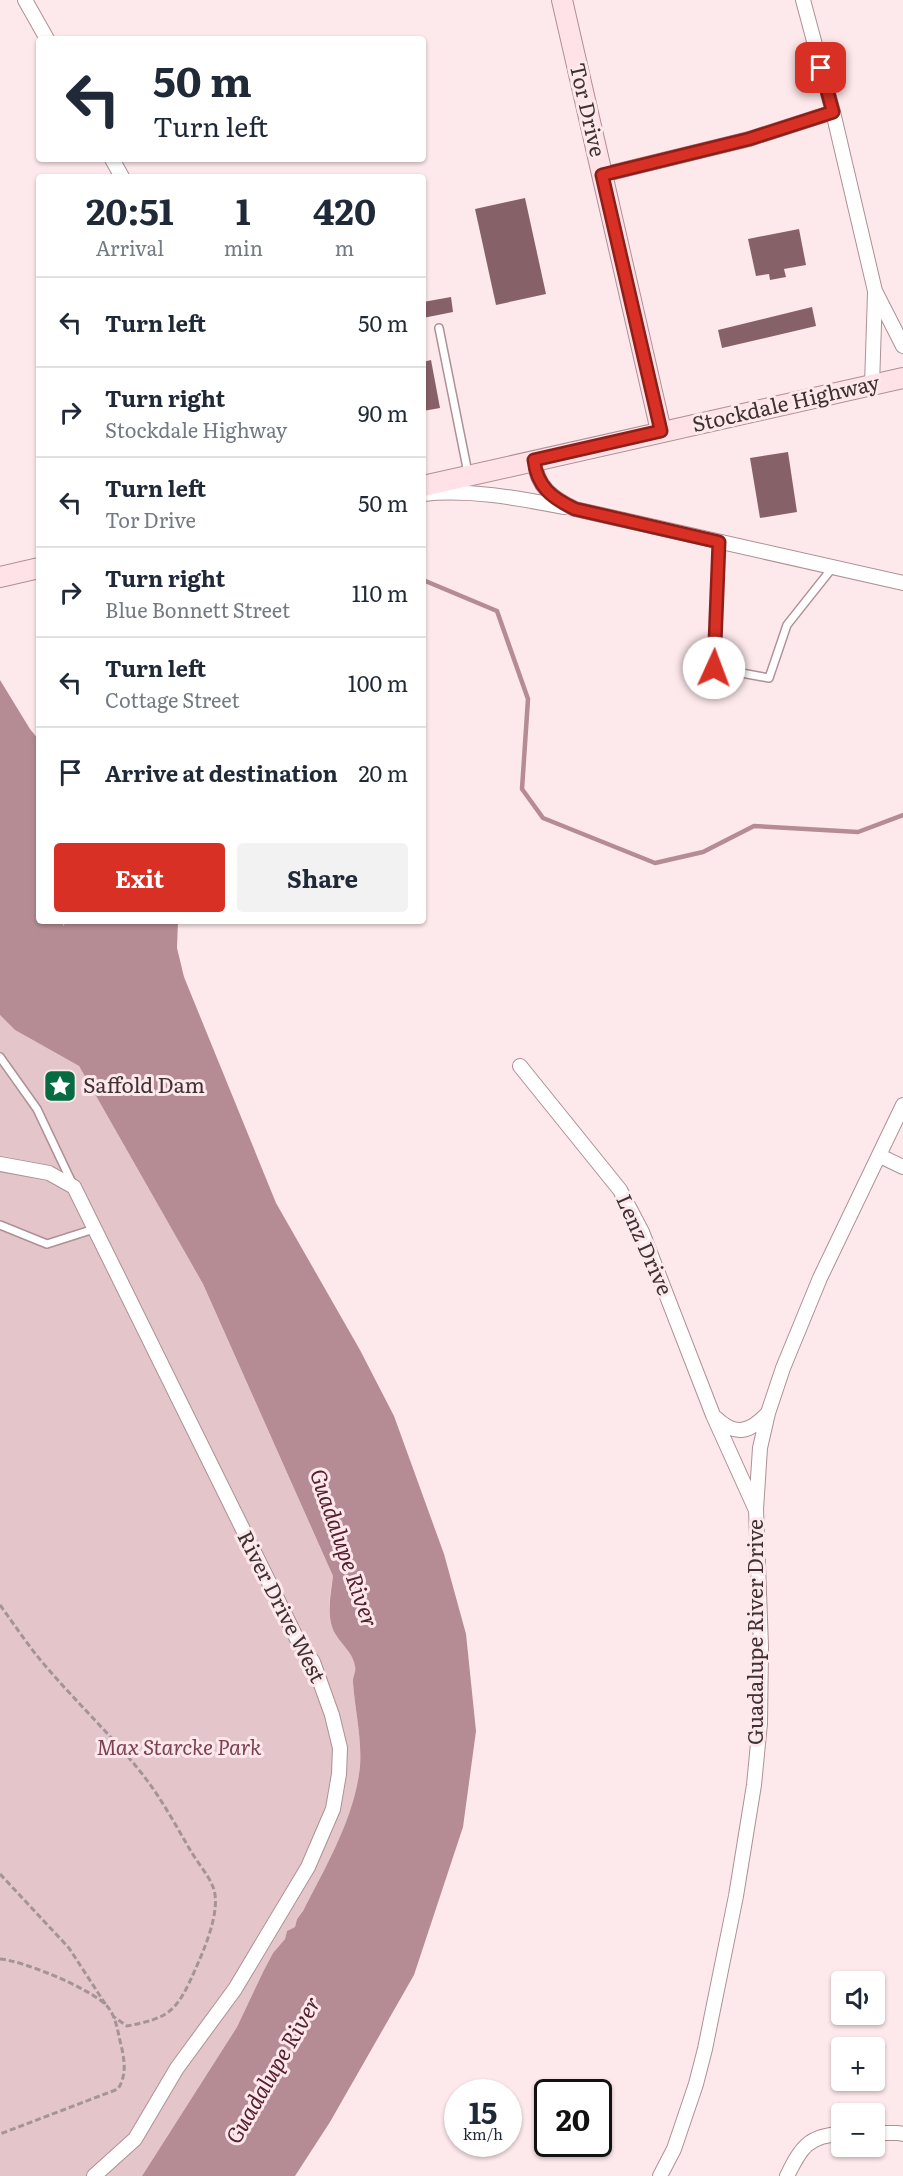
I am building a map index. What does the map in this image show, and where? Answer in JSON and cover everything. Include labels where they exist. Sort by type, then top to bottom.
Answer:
[{"type":"main road","name":"Tor Drive","points":[[562,0],[661,431]]},
{"type":"main road","name":"Stockdale Highway","points":[[426,485],[903,378]]},
{"type":"main road","points":[[0,577],[36,569]]},
{"type":"street","points":[[25,0],[45,36]]},
{"type":"street","points":[[803,0],[833,112],[875,291],[903,346]]},
{"type":"street","points":[[602,175],[749,139],[833,112]]},
{"type":"street","points":[[872,385],[875,291]]},
{"type":"street","points":[[534,460],[535,472],[544,490],[556,500],[575,509]]},
{"type":"street","points":[[426,494],[493,494],[575,509],[903,583]]},
{"type":"street","name":"Lenz Drive","points":[[520,1066],[621,1190],[642,1232],[713,1414],[756,1509]]},
{"type":"street","name":"Guadalupe River Drive","points":[[660,2176],[674,2149],[705,2049],[736,1896],[754,1785],[760,1723],[761,1647],[756,1509],[760,1448],[768,1413],[783,1368],[820,1278],[903,1106]]},
{"type":"street","points":[[880,1156],[903,1167]]},
{"type":"street","points":[[0,1164],[49,1173],[74,1187]]},
{"type":"street","name":"River Drive West","points":[[74,1187],[292,1629],[313,1662],[332,1715],[340,1748],[339,1774],[333,1809],[308,1867],[235,1989],[177,2068],[135,2139],[94,2176]]},
{"type":"street","points":[[713,1414],[725,1426],[740,1431],[756,1426],[768,1413]]},
{"type":"street","points":[[885,2133],[903,2134]]},
{"type":"street","points":[[787,2176],[800,2152],[813,2139],[831,2136]]},
{"type":"lane","points":[[440,328],[468,476]]},
{"type":"lane","points":[[719,542],[714,668],[769,678],[787,625],[833,567]]},
{"type":"lane","points":[[0,1057],[37,1109],[74,1187]]},
{"type":"lane","points":[[0,1225],[47,1244],[94,1229]]},
{"type":"path","points":[[0,1605],[49,1670],[144,1776],[214,1888],[215,1902],[205,1948],[177,2004],[165,2017],[150,2022],[127,2025],[114,2017]]},
{"type":"path","points":[[0,1874],[69,1948],[114,2017],[124,2061],[124,2079],[118,2089],[0,2134]]},
{"type":"path","points":[[0,1959],[12,1960],[84,1990],[107,2006]]},
{"type":"green space","name":"Max Starcke Park","points":[[0,1015],[15,1030],[79,1066],[203,1284],[333,1576],[329,1606],[330,1621],[336,1635],[350,1653],[356,1666],[353,1681],[360,1766],[346,1823],[295,1927],[287,1931],[285,1939],[273,1953],[237,2027],[142,2176],[0,2176]]},
{"type":"water","name":"Guadalupe River","points":[[0,680],[36,736],[36,924],[63,924],[63,926],[65,924],[178,924],[177,948],[184,977],[276,1203],[360,1350],[394,1416],[444,1554],[466,1634],[476,1731],[463,1827],[414,1975],[330,2122],[295,2176],[142,2176],[237,2027],[273,1953],[285,1939],[287,1931],[295,1927],[297,1919],[330,1859],[352,1804],[360,1766],[353,1681],[355,1668],[352,1657],[336,1635],[331,1621],[333,1576],[203,1284],[79,1066],[15,1030],[0,1015]]},
{"type":"building","points":[[525,198],[546,294],[496,305],[475,209]]},
{"type":"building","points":[[799,229],[806,265],[784,269],[786,277],[770,280],[769,274],[756,276],[748,239]]},
{"type":"building","points":[[451,297],[453,312],[426,317],[426,301]]},
{"type":"building","points":[[812,307],[816,326],[722,348],[718,330]]},
{"type":"building","points":[[431,360],[440,408],[426,410],[426,361]]},
{"type":"building","points":[[788,452],[797,512],[760,518],[750,458]]},
{"type":"waterway","points":[[426,581],[497,611],[528,699],[522,789],[543,818],[655,863],[703,852],[754,826],[858,832],[903,815]]},
{"type":"place","name":"Saffold Dam","points":[[60,1086]]},
{"type":"route","points":[[714,668],[719,542],[575,509],[556,500],[544,490],[535,472],[534,460],[661,431],[602,175],[749,139],[833,112],[821,68]]}]
